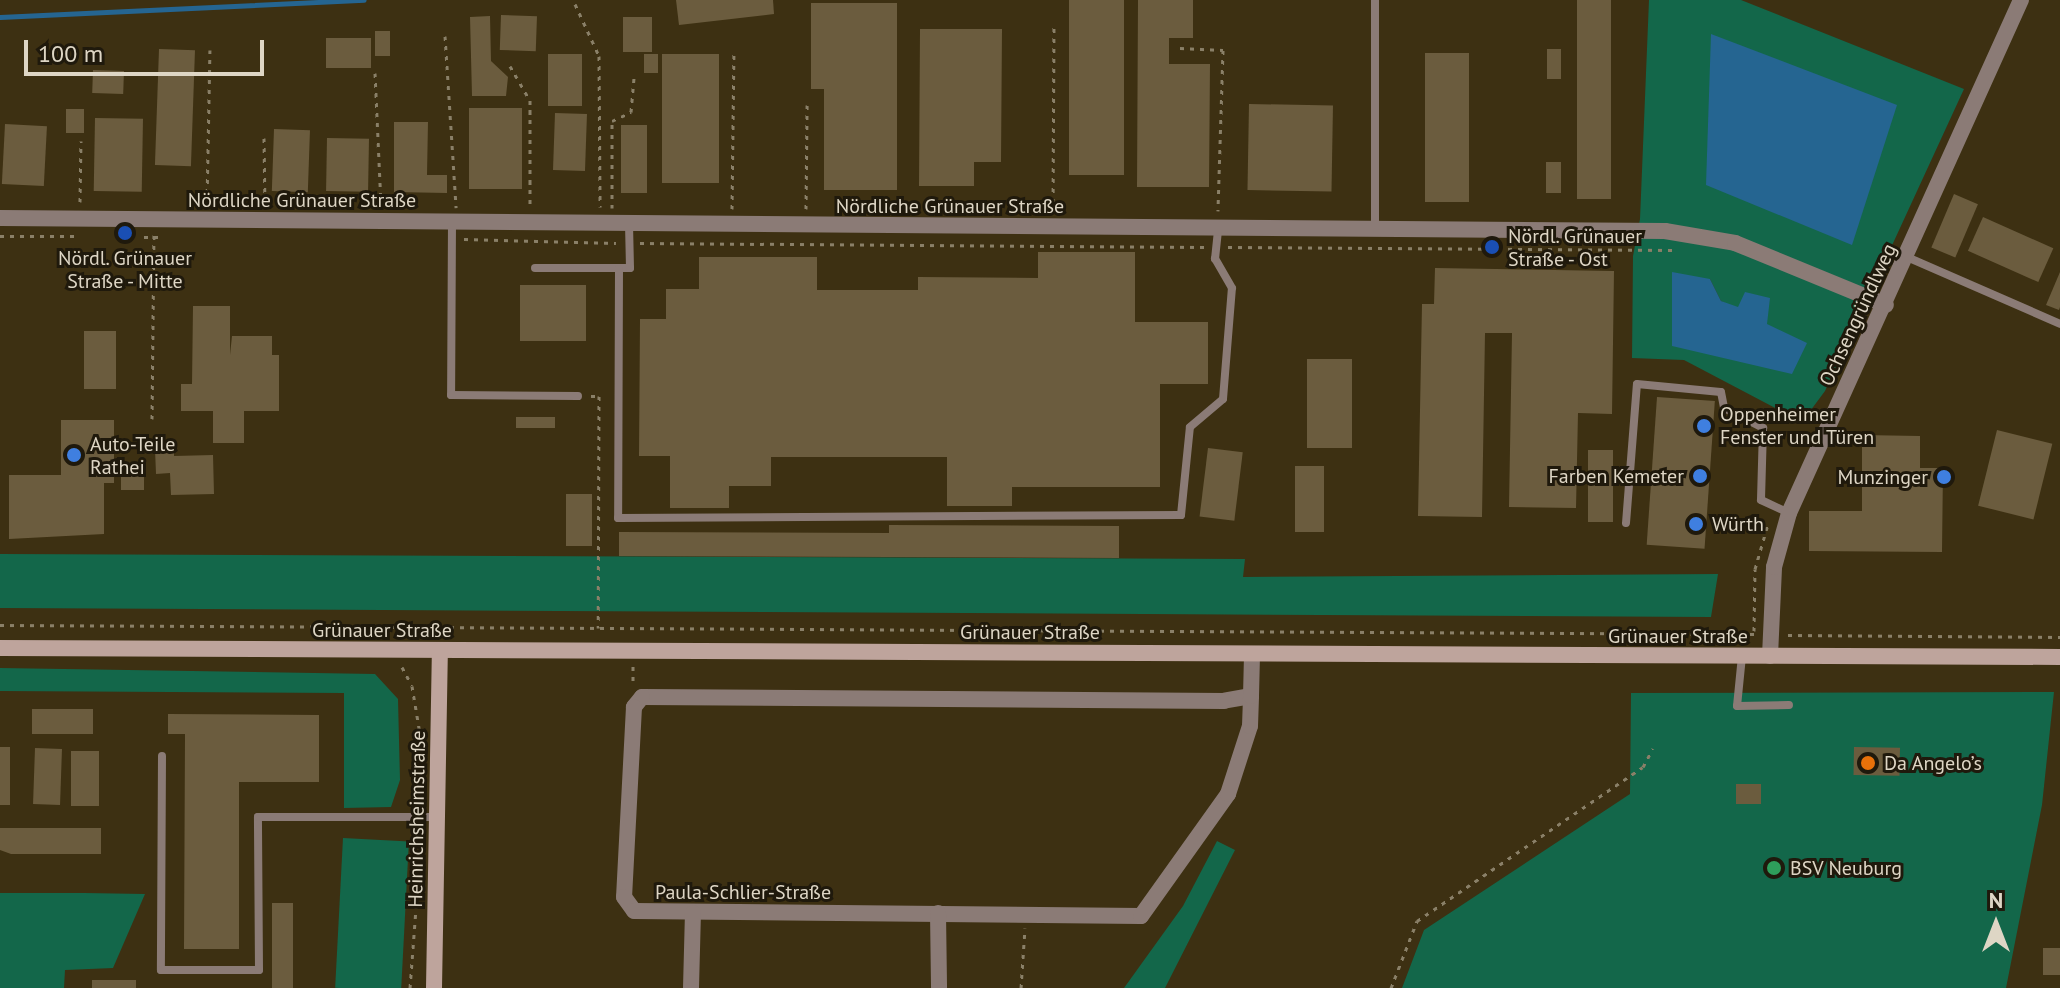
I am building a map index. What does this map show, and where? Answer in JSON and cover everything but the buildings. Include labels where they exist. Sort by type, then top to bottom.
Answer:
[{"type":"street","name":"Ochsengründlweg","points":[[1770,656],[1762,634],[1782,509],[1886,305],[2021,0]]},
{"type":"street","name":"Nördliche Grünauer Straße","points":[[0,218],[1665,231],[1735,243],[1886,305]]},
{"type":"street","name":"Grünauer Straße","points":[[0,648],[2060,657]]},
{"type":"street","name":"Heinrichsheimstraße","points":[[434,988],[440,650]]},
{"type":"street","name":"Paula-Schlier-Straße","points":[[634,707],[624,897],[634,911],[1141,916],[1228,794],[1243,757],[1251,696],[1252,654]]},
{"type":"street","points":[[634,707],[642,697],[1224,701],[1251,696]]},
{"type":"street","points":[[691,988],[693,913]]},
{"type":"street","points":[[938,913],[939,988]]},
{"type":"lane","points":[[1375,0],[1375,229]]},
{"type":"lane","points":[[454,222],[451,395],[578,396]]},
{"type":"lane","points":[[535,268],[630,268],[629,243],[614,223]]},
{"type":"lane","points":[[619,269],[618,518],[1181,515],[1190,427],[1223,399],[1232,288],[1215,259],[1218,228]]},
{"type":"lane","points":[[1907,257],[2060,324]]},
{"type":"lane","points":[[1626,523],[1637,384],[1721,392],[1724,408],[1763,428],[1761,500],[1782,509]]},
{"type":"lane","points":[[1742,656],[1737,706],[1789,705]]},
{"type":"lane","points":[[162,756],[161,970],[259,970],[258,817],[437,817]]},
{"type":"path","points":[[575,4],[599,56],[614,223]]},
{"type":"path","points":[[1053,227],[1054,24]]},
{"type":"path","points":[[445,36],[454,222]]},
{"type":"path","points":[[1180,48],[1223,50],[1218,228]]},
{"type":"path","points":[[207,220],[210,50]]},
{"type":"path","points":[[732,224],[734,53]]},
{"type":"path","points":[[510,66],[530,100],[530,222]]},
{"type":"path","points":[[375,73],[381,221]]},
{"type":"path","points":[[614,223],[612,121],[631,112],[634,77]]},
{"type":"path","points":[[805,225],[807,105]]},
{"type":"path","points":[[264,138],[266,220]]},
{"type":"path","points":[[80,219],[81,141]]},
{"type":"path","points":[[152,419],[154,219]]},
{"type":"path","points":[[0,236],[81,236]]},
{"type":"path","points":[[140,237],[170,237]]},
{"type":"path","points":[[452,239],[629,243],[1677,250]]},
{"type":"path","points":[[578,396],[599,396],[598,628]]},
{"type":"path","points":[[1762,634],[1755,569],[1782,509]]},
{"type":"path","points":[[0,625],[2060,637]]},
{"type":"path","points":[[634,650],[634,707]]},
{"type":"path","points":[[1391,988],[1417,921],[1643,767],[1653,748]]},
{"type":"path","points":[[1021,988],[1024,917]]},
{"type":"green space","points":[[1649,0],[1741,0],[1964,89],[1825,391],[1802,422],[1684,360],[1632,358],[1633,256],[1640,219]],"holes":[[[1710,279],[1721,301],[1767,324],[1672,346]]]},
{"type":"green space","points":[[0,554],[1245,559],[1243,577],[1718,574],[1711,617],[0,608]]},
{"type":"green space","points":[[0,668],[375,674],[398,699],[400,780],[391,807],[344,808],[344,693],[0,691]]},
{"type":"green space","name":"BSV Neuburg","points":[[2054,692],[2042,805],[2006,988],[1402,988],[1424,930],[1630,794],[1631,693]]},
{"type":"green space","points":[[343,838],[409,841],[401,988],[335,988]]},
{"type":"green space","points":[[1217,841],[1235,850],[1165,988],[1124,988],[1183,906]]},
{"type":"green space","points":[[0,893],[145,894],[113,968],[65,970],[64,988],[0,988]]},
{"type":"water","points":[[1711,34],[1897,105],[1852,245],[1706,185]]},
{"type":"water","points":[[1672,272],[1710,279],[1721,301],[1738,307],[1745,292],[1770,298],[1767,324],[1807,343],[1792,374],[1672,346]]},
{"type":"waterway","points":[[0,17],[364,0]]},
{"type":"place","name":"Nördl. Grünauer Straße - Mitte","points":[[125,233]]},
{"type":"place","name":"Nördl. Grünauer Straße - Ost","points":[[1492,247]]},
{"type":"place","name":"Oppenheimer Fenster und Türen","points":[[1704,426]]},
{"type":"place","name":"Auto-Teile Rathei","points":[[74,455]]},
{"type":"place","name":"Farben Kemeter","points":[[1700,476]]},
{"type":"place","name":"Munzinger","points":[[1944,477]]},
{"type":"place","name":"Würth","points":[[1696,524]]},
{"type":"place","name":"Da Angelo’s","points":[[1868,763]]},
{"type":"place","name":"BSV Neuburg","points":[[1774,868]]}]
